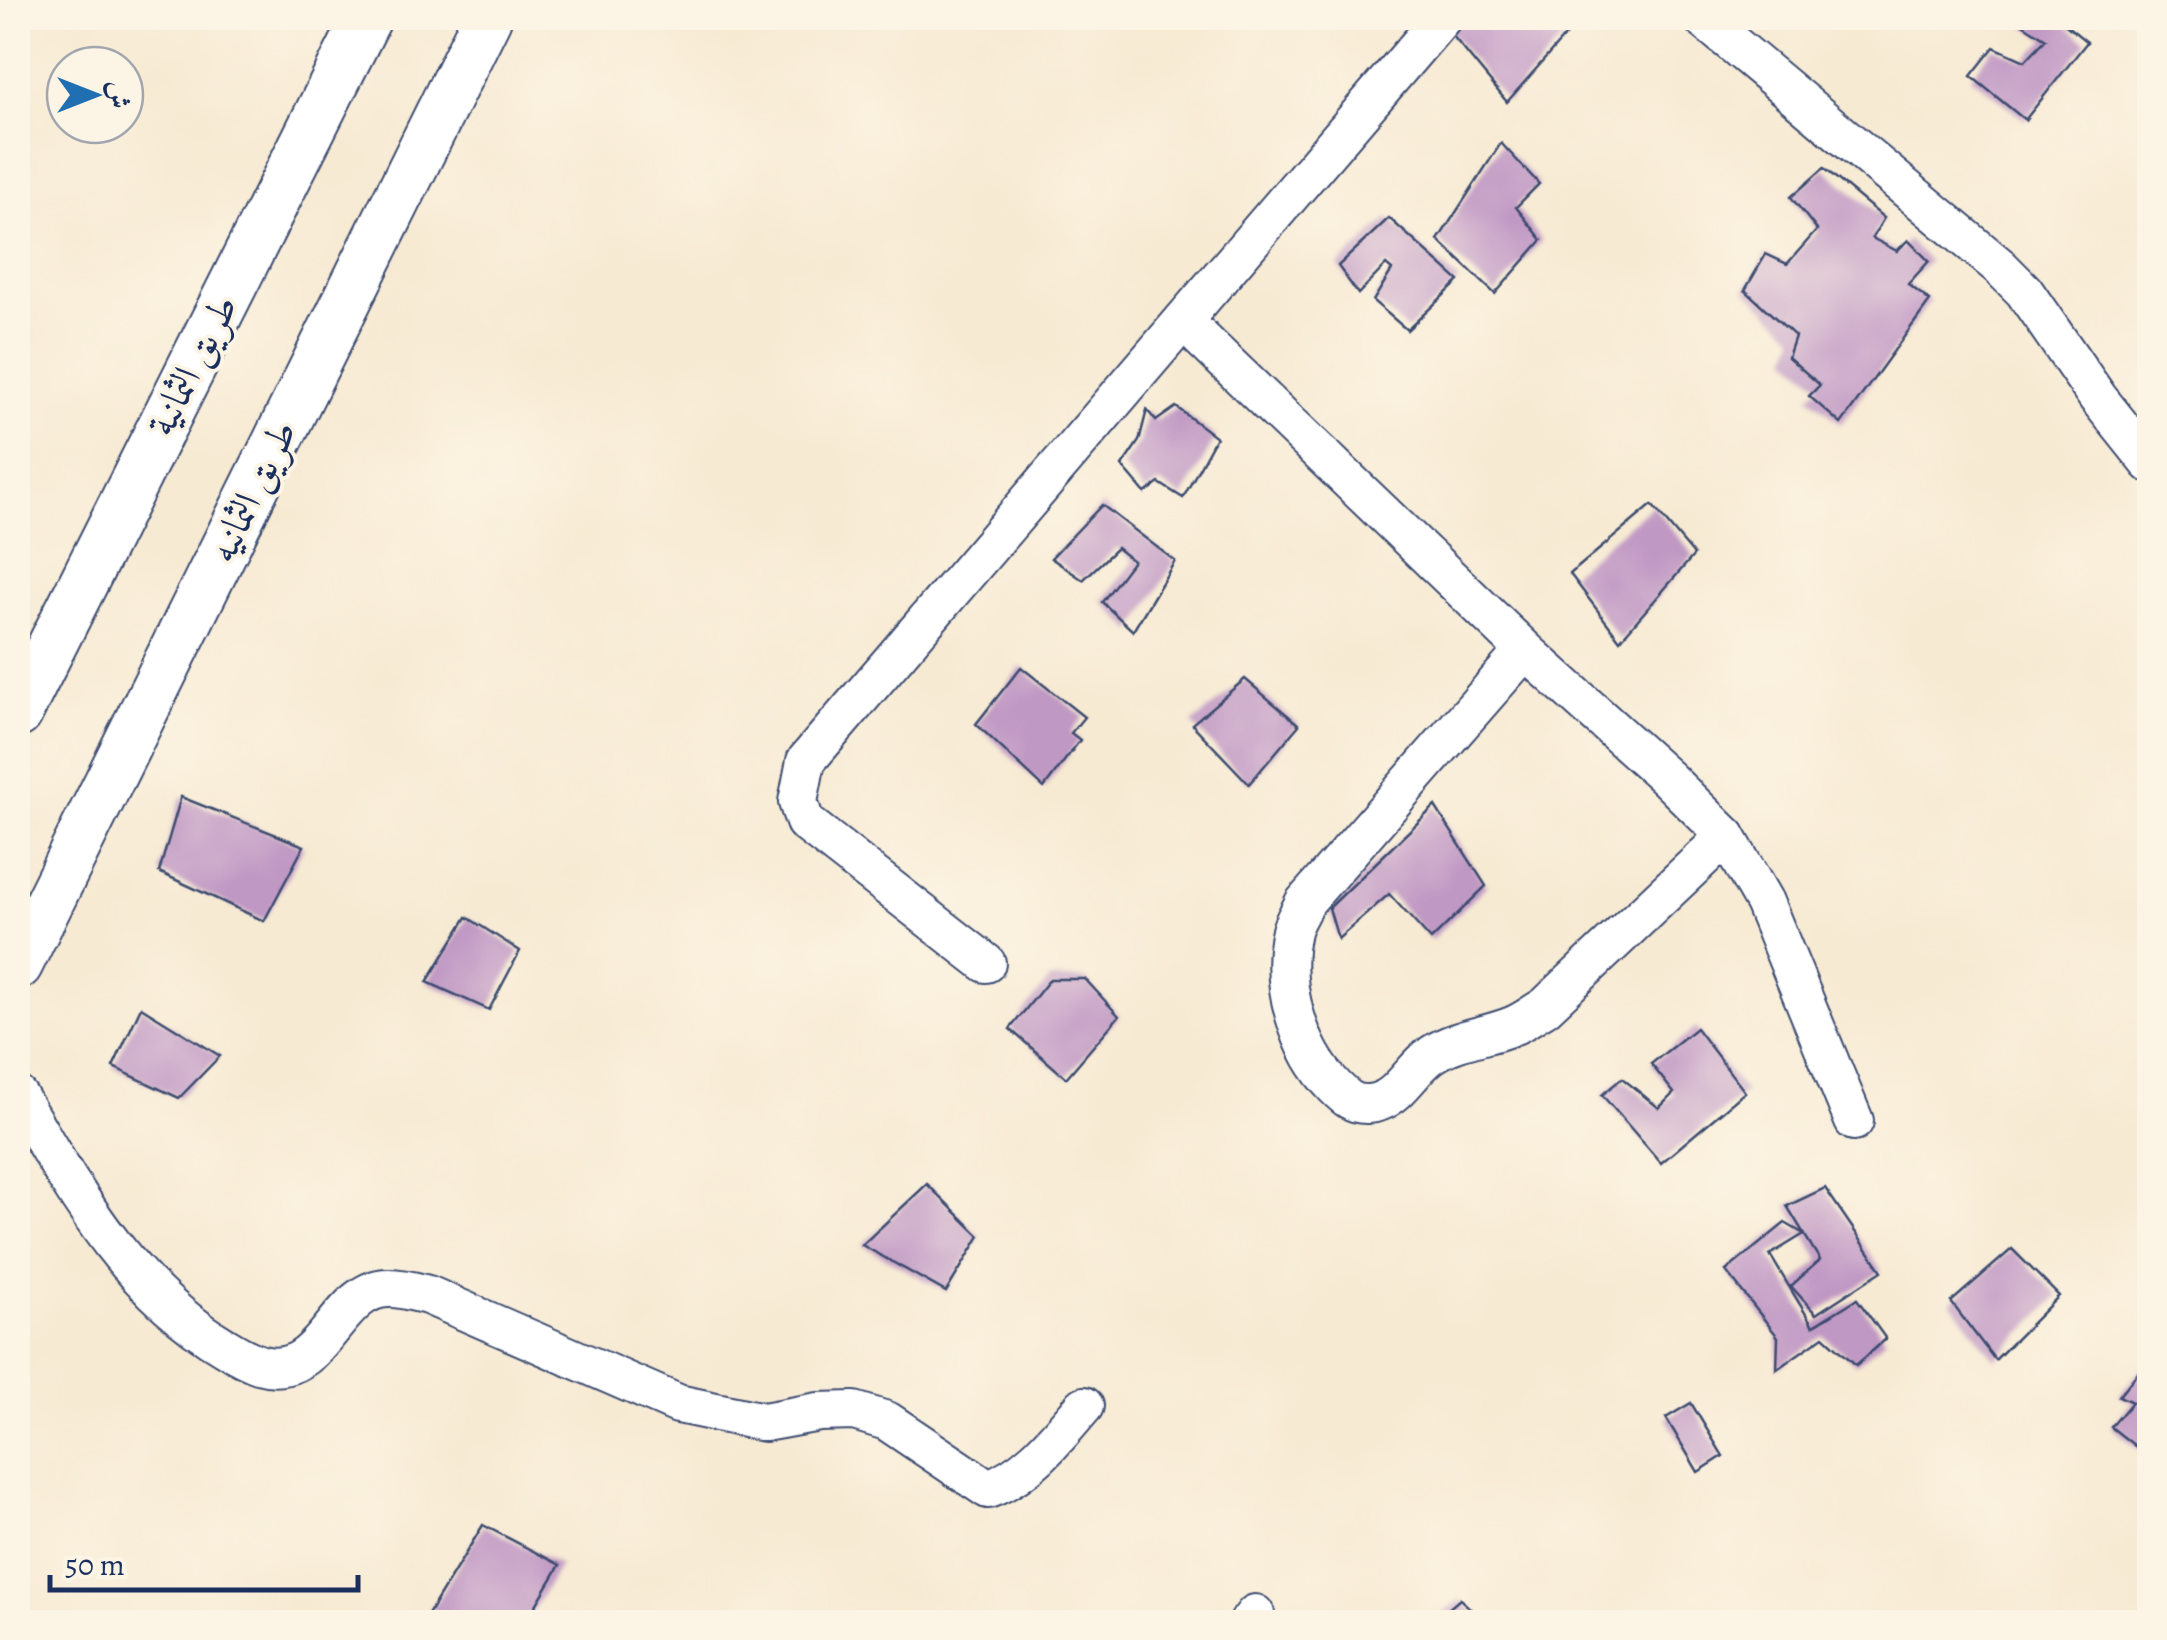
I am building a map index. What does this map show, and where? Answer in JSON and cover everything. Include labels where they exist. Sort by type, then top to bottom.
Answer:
[{"type":"street","name":"طريق الثمانية","points":[[18,713],[367,18]]},
{"type":"street","name":"طريق الثمانيه","points":[[18,964],[487,18]]},
{"type":"street","points":[[986,963],[804,822],[798,802],[806,761],[1442,18]]},
{"type":"street","points":[[1702,18],[1999,266],[2024,291],[2098,398],[2150,463]]},
{"type":"street","points":[[1182,321],[1524,650],[1726,836],[1764,902],[1854,1120]]},
{"type":"street","points":[[1524,650],[1304,903],[1291,929],[1290,990],[1308,1052],[1348,1100],[1364,1104],[1385,1100],[1428,1057],[1443,1048],[1476,1034],[1512,1026],[1545,1007],[1726,836]]},
{"type":"street","points":[[18,1096],[84,1207],[151,1292],[188,1322],[254,1364],[278,1367],[296,1362],[314,1350],[362,1296],[386,1287],[428,1294],[678,1404],[764,1422],[819,1412],[854,1411],[887,1420],[988,1489],[1008,1482],[1044,1452],[1084,1406]]},
{"type":"building","points":[[1460,18],[1581,18],[1507,102],[1448,30]]},
{"type":"building","points":[[2029,18],[2057,18],[2087,42],[2025,120],[1971,76],[1994,47],[2025,61],[2046,39],[2021,23]]},
{"type":"building","points":[[1501,143],[1539,184],[1516,207],[1542,240],[1495,294],[1438,240]]},
{"type":"building","points":[[1824,168],[1884,218],[1872,238],[1897,251],[1908,240],[1929,261],[1908,284],[1930,301],[1841,424],[1809,396],[1820,385],[1788,357],[1795,336],[1745,290],[1766,254],[1787,264],[1817,230],[1791,197]]},
{"type":"building","points":[[1389,218],[1459,281],[1407,330],[1373,301],[1392,270],[1386,265],[1358,294],[1338,266]]},
{"type":"building","points":[[1176,407],[1216,437],[1183,498],[1159,483],[1145,493],[1122,466],[1139,441],[1147,410],[1156,421]]},
{"type":"building","points":[[1102,505],[1175,561],[1133,631],[1102,602],[1133,561],[1117,548],[1083,580],[1051,558]]},
{"type":"building","points":[[1652,505],[1694,555],[1620,640],[1570,574]]},
{"type":"building","points":[[1021,667],[1084,717],[1071,733],[1080,740],[1044,788],[976,724]]},
{"type":"building","points":[[1245,679],[1299,725],[1249,784],[1192,724]]},
{"type":"building","points":[[181,797],[304,846],[264,921],[159,872]]},
{"type":"building","points":[[1435,806],[1486,886],[1431,940],[1389,894],[1338,939],[1329,908]]},
{"type":"building","points":[[467,917],[520,951],[489,1010],[427,982]]},
{"type":"building","points":[[1050,979],[1085,979],[1119,1016],[1066,1078],[1010,1029]]},
{"type":"building","points":[[141,1007],[220,1056],[179,1098],[113,1067]]},
{"type":"building","points":[[1696,1028],[1745,1092],[1661,1163],[1602,1095],[1622,1078],[1659,1108],[1674,1093],[1651,1064]]},
{"type":"building","points":[[927,1184],[980,1236],[946,1292],[862,1245]]},
{"type":"building","points":[[1825,1188],[1882,1271],[1816,1314],[1791,1286],[1820,1260],[1787,1206]]},
{"type":"building","points":[[1785,1223],[1804,1234],[1770,1255],[1813,1326],[1857,1299],[1886,1339],[1856,1365],[1824,1336],[1777,1369],[1778,1337],[1726,1271]]},
{"type":"building","points":[[2012,1249],[2059,1296],[1995,1360],[1951,1302]]},
{"type":"building","points":[[2150,1357],[2150,1458],[2111,1427],[2132,1402],[2119,1396]]},
{"type":"building","points":[[1691,1403],[1723,1456],[1698,1472],[1666,1418]]},
{"type":"building","points":[[483,1525],[560,1565],[526,1622],[424,1621]]},
{"type":"building","points":[[1460,1599],[1485,1622],[1433,1622]]}]
